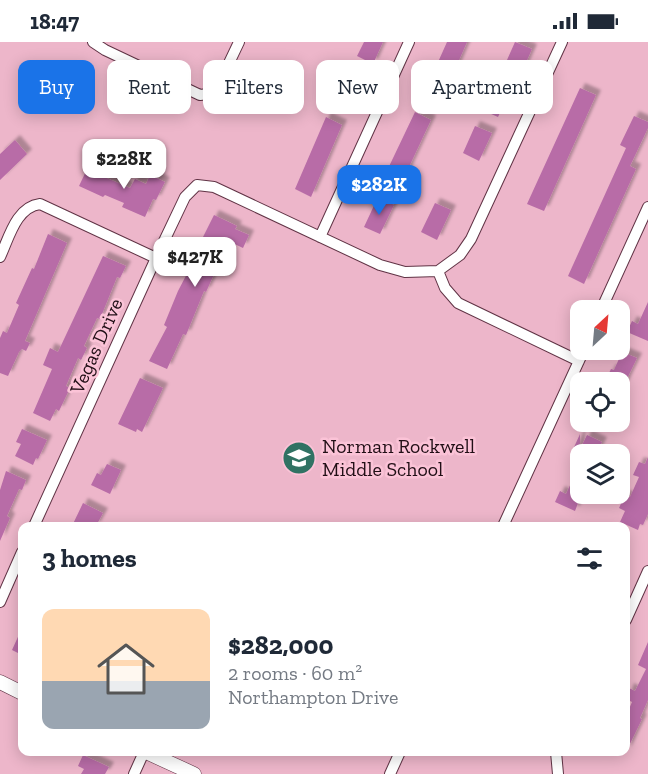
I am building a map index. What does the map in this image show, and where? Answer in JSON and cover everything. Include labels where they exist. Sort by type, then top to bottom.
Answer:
[{"type":"street","points":[[93,42],[105,50],[200,95],[208,94],[220,82],[239,42]]},
{"type":"street","points":[[409,42],[320,237],[359,256],[405,272],[438,271],[465,248],[480,223],[562,42]]},
{"type":"street","name":"Vegas Drive","points":[[36,522],[156,258],[185,197],[196,185],[214,187],[320,237]]},
{"type":"street","points":[[0,257],[21,213],[28,207],[40,204],[156,258]]},
{"type":"street","points":[[606,300],[648,207]]},
{"type":"street","points":[[438,271],[445,288],[458,303],[579,361],[505,522]]},
{"type":"street","points":[[0,602],[18,561]]},
{"type":"street","points":[[630,611],[648,571]]},
{"type":"street","points":[[0,682],[18,691]]},
{"type":"street","points":[[134,774],[143,756]]},
{"type":"street","points":[[154,756],[194,774]]},
{"type":"street","points":[[390,774],[398,756]]},
{"type":"street","points":[[556,756],[558,774]]},
{"type":"building","points":[[364,42],[383,42],[375,60],[365,60],[357,56]]},
{"type":"building","points":[[447,42],[467,42],[459,60],[439,60]]},
{"type":"building","points":[[515,42],[532,49],[527,60],[507,60]]},
{"type":"building","points":[[580,88],[596,95],[544,211],[527,204]]},
{"type":"building","points":[[414,114],[431,120],[401,184],[384,177]]},
{"type":"building","points":[[634,116],[648,122],[648,128],[630,166],[636,169],[584,284],[568,276],[626,148],[620,145]]},
{"type":"building","points":[[326,117],[342,125],[311,197],[295,189]]},
{"type":"building","points":[[475,126],[492,133],[479,161],[463,153]]},
{"type":"building","points":[[15,140],[27,154],[0,180],[0,154]]},
{"type":"building","points":[[89,165],[106,173],[104,177],[130,188],[135,179],[146,184],[150,175],[165,182],[156,200],[153,199],[145,217],[122,207],[124,203],[105,195],[103,197],[79,186]]},
{"type":"building","points":[[378,197],[394,205],[380,234],[364,227]]},
{"type":"building","points":[[435,203],[451,210],[437,240],[421,232]]},
{"type":"building","points":[[214,215],[237,226],[235,229],[249,235],[243,248],[224,239],[215,259],[220,261],[206,292],[204,291],[186,335],[183,334],[167,369],[149,361],[167,327],[164,325],[178,291],[189,270],[192,271],[205,243],[201,241]]},
{"type":"building","points":[[48,234],[67,243],[25,341],[30,343],[26,351],[22,349],[19,352],[8,376],[0,373],[0,338],[3,331],[7,333],[19,305],[16,303],[32,268],[34,269]]},
{"type":"building","points":[[103,256],[126,266],[120,278],[117,277],[100,319],[97,318],[84,346],[87,348],[81,360],[78,358],[66,386],[70,388],[59,411],[56,409],[50,421],[33,413],[52,369],[43,365],[50,348],[58,352]]},
{"type":"building","points":[[648,302],[648,341],[630,333],[632,321],[638,324]]},
{"type":"building","points":[[630,355],[637,358],[630,372],[610,372],[611,369],[614,370],[618,360],[630,360]]},
{"type":"building","points":[[140,378],[163,388],[142,432],[137,429],[136,432],[118,424]]},
{"type":"building","points":[[22,429],[47,440],[33,465],[15,456],[21,444],[16,442]]},
{"type":"building","points":[[580,434],[580,444],[575,444]]},
{"type":"building","points":[[587,435],[602,442],[601,444],[582,444]]},
{"type":"building","points":[[648,457],[648,514],[638,530],[630,526],[630,522],[620,522],[625,511],[619,508],[621,504],[630,504],[630,497],[639,477],[633,475],[639,462],[645,464]]},
{"type":"building","points":[[107,464],[121,470],[110,494],[91,485],[97,473],[101,475]]},
{"type":"building","points":[[6,471],[26,480],[22,490],[19,489],[7,516],[10,518],[0,541],[0,490]]},
{"type":"building","points":[[570,485],[570,504],[578,504],[575,511],[555,502],[560,491],[566,494]]},
{"type":"building","points":[[83,503],[103,513],[98,522],[74,522]]},
{"type":"building","points":[[18,637],[18,653],[12,650]]},
{"type":"building","points":[[648,642],[648,700],[630,744],[632,702],[630,701],[630,688],[635,691],[646,669],[638,665]]},
{"type":"building","points":[[83,756],[85,756],[109,767],[105,774],[81,774],[84,769],[78,766]]},
{"type":"place","name":"Norman Rockwell Middle School","points":[[299,458]]}]
